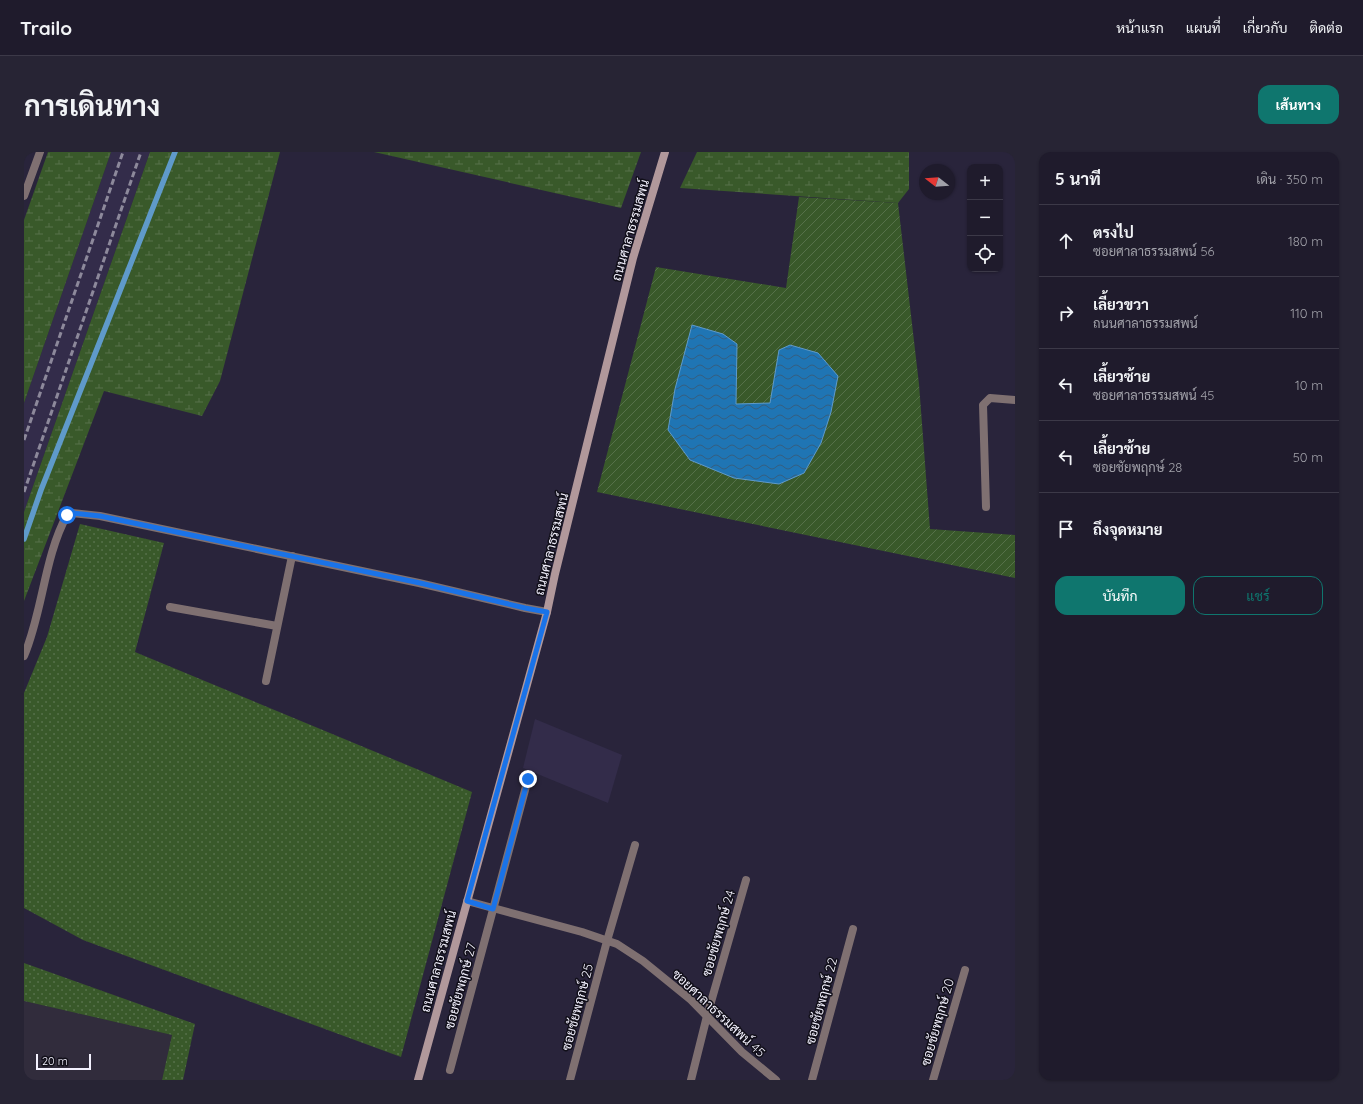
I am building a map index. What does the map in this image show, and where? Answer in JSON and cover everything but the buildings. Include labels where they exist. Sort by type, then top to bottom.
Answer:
[{"type":"street","points":[[24,196],[40,152]]},
{"type":"street","name":"ถนนศาลาธรรมสพน์","points":[[418,1080],[547,612],[633,258],[665,152]]},
{"type":"street","points":[[986,507],[982,405],[990,398],[1015,400]]},
{"type":"street","points":[[24,656],[32,639],[57,534],[67,515],[72,513],[100,516],[292,556],[547,612]]},
{"type":"street","points":[[266,681],[292,556]]},
{"type":"street","points":[[170,607],[277,626]]},
{"type":"street","name":"ซอยชัยพฤกษ์ 27","points":[[450,1070],[528,779]]},
{"type":"street","name":"ซอยชัยพฤกษ์ 25","points":[[570,1080],[607,941],[635,845]]},
{"type":"street","name":"ซอยชัยพฤกษ์ 24","points":[[691,1080],[707,1016],[746,880]]},
{"type":"street","name":"ซอยศาลาธรรมสพน์ 45","points":[[467,901],[582,932],[617,944],[643,961],[691,1000],[742,1052],[776,1080]]},
{"type":"street","name":"ซอยชัยพฤกษ์ 22","points":[[812,1080],[853,928]]},
{"type":"street","name":"ซอยชัยพฤกษ์ 20","points":[[933,1080],[965,970]]},
{"type":"shaded area","points":[[111,152],[150,152],[24,512],[24,403]]},
{"type":"shaded area","points":[[535,719],[622,755],[608,803],[523,768]]},
{"type":"shaded area","points":[[24,1001],[172,1035],[162,1080],[24,1080]]},
{"type":"green space","points":[[48,152],[111,152],[24,403],[24,220]]},
{"type":"green space","points":[[150,152],[280,152],[220,381],[202,416],[104,391],[24,601],[24,512]]},
{"type":"green space","points":[[374,152],[641,152],[621,208]]},
{"type":"green space","points":[[697,152],[909,152],[909,189],[898,203],[680,188]]},
{"type":"green space","points":[[799,197],[898,203],[919,384],[930,529],[1015,535],[1015,578],[597,492],[656,267],[786,288]]},
{"type":"green space","points":[[80,524],[164,543],[135,652],[472,792],[401,1057],[83,940],[24,908],[24,693],[47,637]]},
{"type":"green space","points":[[24,963],[195,1024],[183,1080],[162,1080],[172,1035],[24,1001]]},
{"type":"water","points":[[692,325],[723,334],[737,344],[736,404],[770,403],[779,350],[790,345],[818,353],[838,376],[831,412],[821,443],[804,473],[779,484],[734,478],[690,460],[668,430],[675,389]]},
{"type":"waterway","points":[[24,539],[41,490],[175,152]]},
{"type":"railway","points":[[24,440],[123,152]]},
{"type":"railway","points":[[24,492],[141,152]]},
{"type":"route","points":[[67,515],[72,513],[100,516],[420,583],[547,612],[467,901],[493,909],[528,779]]}]
